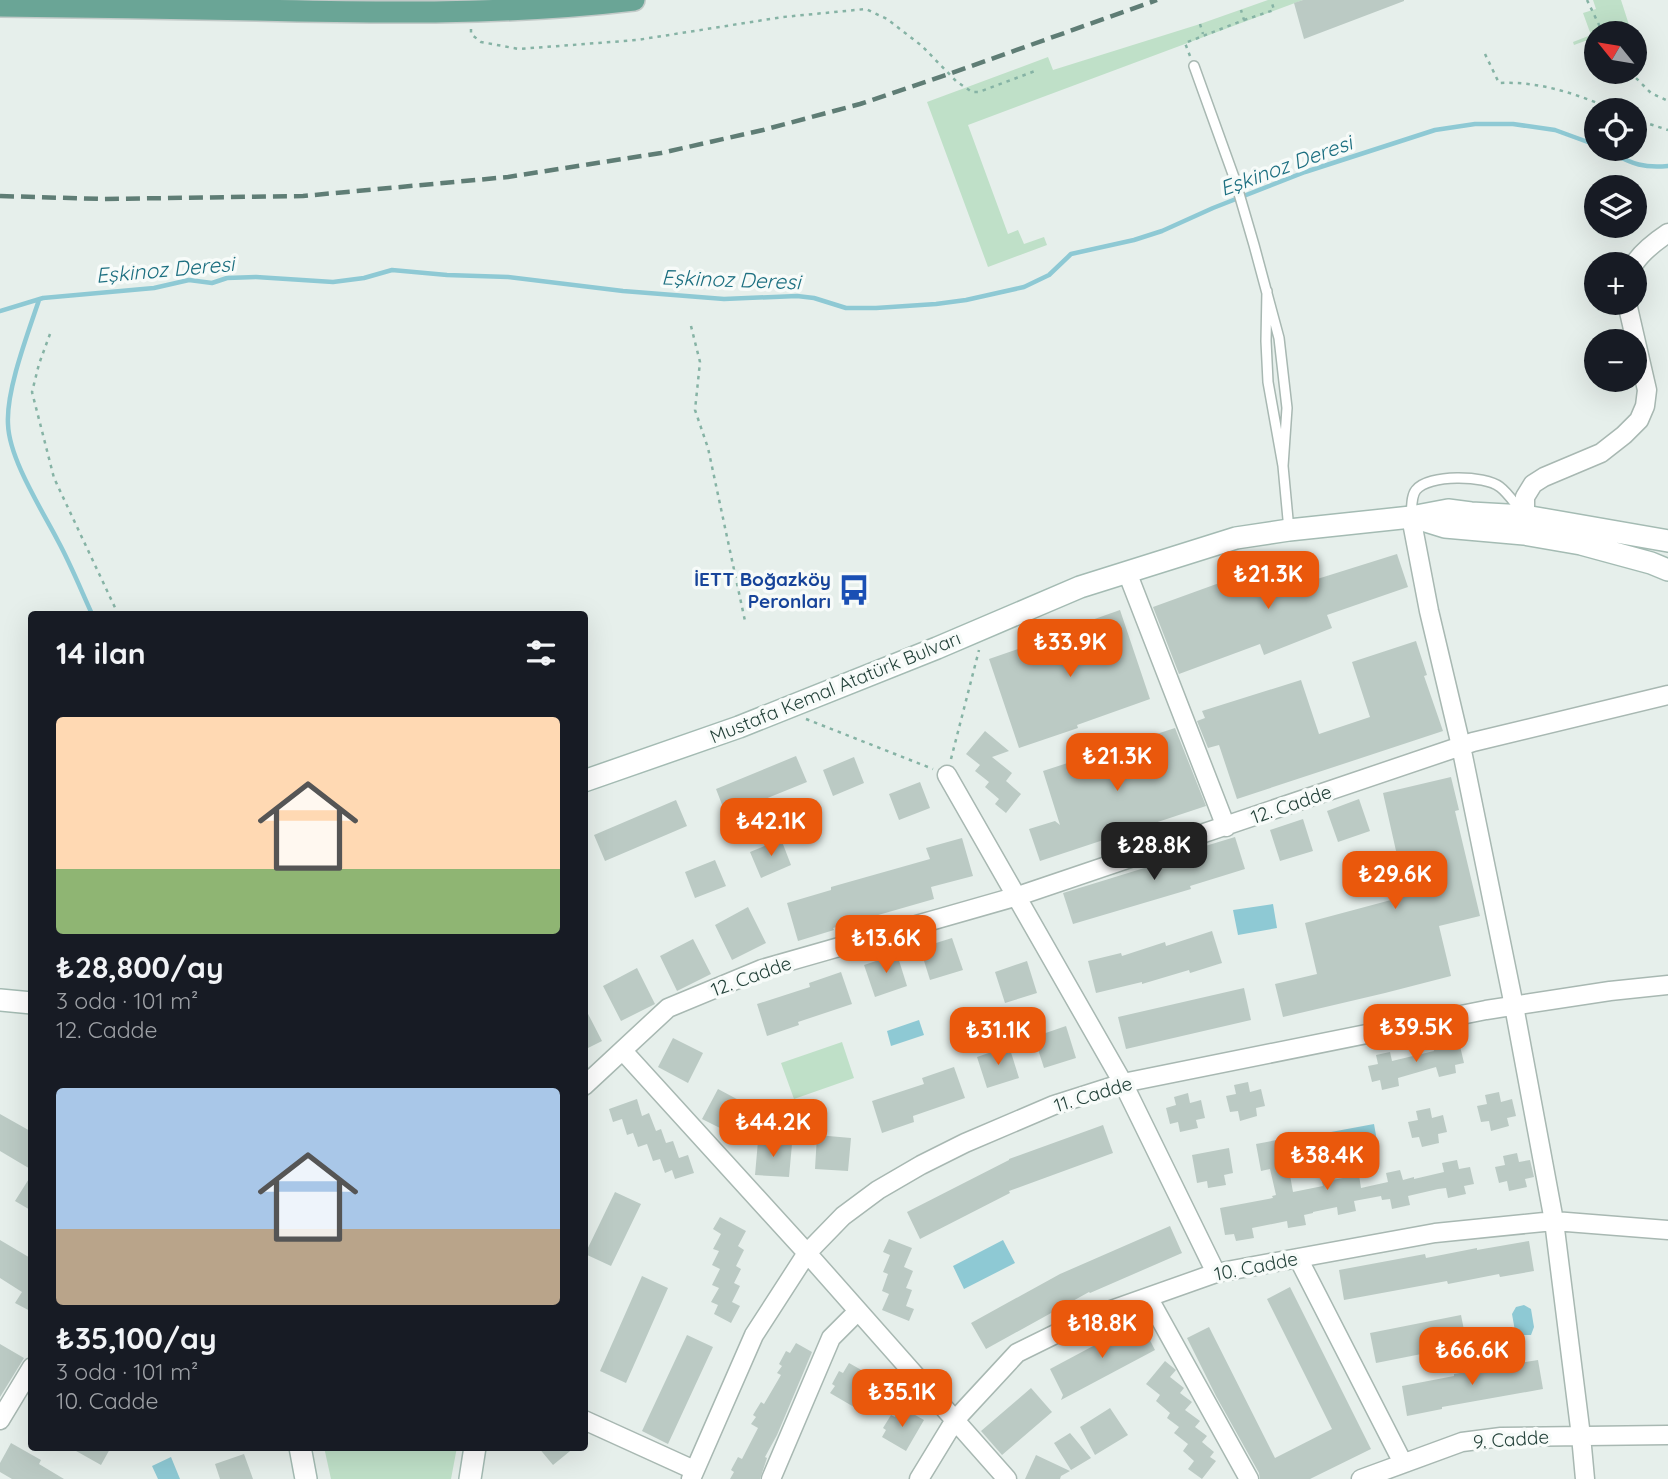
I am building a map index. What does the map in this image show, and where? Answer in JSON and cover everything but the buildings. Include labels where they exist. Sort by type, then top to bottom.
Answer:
[{"type":"main road","points":[[0,6],[393,13],[463,12],[634,0]]},
{"type":"street","points":[[1645,252],[1668,233]]},
{"type":"street","points":[[1525,525],[1525,497],[1533,484],[1601,453],[1639,420],[1645,406],[1647,390],[1630,315]]},
{"type":"street","points":[[1411,517],[1429,611],[1461,746],[1555,1221],[1584,1479]]},
{"type":"street","name":"Mustafa Kemal Atatürk Bulvarı","points":[[588,780],[739,727],[937,648],[1080,587],[1236,538],[1411,517],[1445,527],[1525,525],[1668,541]]},
{"type":"street","name":"Mustafa Kemal Atatürk Bulvarı","points":[[1525,525],[1668,570]]},
{"type":"street","points":[[1127,572],[1226,827]]},
{"type":"street","name":"12. Cadde","points":[[588,1082],[668,1008],[762,969],[1018,896],[1461,746],[1668,695]]},
{"type":"street","points":[[947,775],[1123,1083],[1216,1273]]},
{"type":"street","name":"11. Cadde","points":[[693,1474],[754,1335],[807,1253],[843,1216],[878,1190],[921,1165],[1054,1105],[1123,1083],[1473,1013],[1610,991],[1668,985]]},
{"type":"street","points":[[0,1000],[28,1003]]},
{"type":"street","points":[[623,1051],[1007,1479]]},
{"type":"street","name":"10. Cadde","points":[[919,1479],[955,1420],[1017,1353],[1086,1319],[1216,1273],[1435,1233],[1555,1221],[1668,1230]]},
{"type":"street","points":[[1297,1258],[1403,1463]]},
{"type":"street","points":[[1148,1297],[1250,1479]]},
{"type":"street","points":[[771,1479],[831,1338],[858,1311]]},
{"type":"street","points":[[0,1420],[28,1374]]},
{"type":"street","points":[[588,1422],[693,1474]]},
{"type":"street","name":"9. Cadde","points":[[1361,1479],[1475,1440],[1501,1437],[1668,1435]]},
{"type":"street","points":[[301,1451],[306,1479]]},
{"type":"street","points":[[470,1479],[474,1451]]},
{"type":"lane","points":[[1194,66],[1235,180],[1279,338],[1287,408],[1283,466]]},
{"type":"lane","points":[[1266,291],[1268,382],[1283,466],[1289,530]]},
{"type":"lane","points":[[1411,517],[1413,492],[1422,483],[1436,479],[1460,478],[1491,482],[1501,487],[1525,525]]},
{"type":"path","points":[[1194,66],[1185,43],[1274,10],[1271,0]]},
{"type":"path","points":[[1587,0],[1597,21]]},
{"type":"path","points":[[472,23],[471,34],[481,42],[519,48],[637,40],[783,17],[866,9],[887,19],[922,46],[956,81],[972,92],[979,92],[1035,71]]},
{"type":"path","points":[[1241,10],[1244,20]]},
{"type":"path","points":[[1200,24],[1204,36]]},
{"type":"path","points":[[1485,54],[1499,83],[1517,82],[1546,86],[1584,99]]},
{"type":"path","points":[[1642,84],[1651,93],[1668,101]]},
{"type":"path","points":[[1647,123],[1668,130]]},
{"type":"path","points":[[691,326],[700,362],[695,410],[708,448],[745,621]]},
{"type":"path","points":[[50,334],[32,392],[54,478],[117,611]]},
{"type":"path","points":[[782,710],[947,775],[985,626]]},
{"type":"green space","points":[[1268,0],[1303,0],[968,125],[1008,234],[1018,230],[1024,244],[1044,237],[1047,245],[988,267],[927,102],[1048,57],[1053,70]]},
{"type":"green space","points":[[1593,0],[1621,0],[1628,21],[1586,21],[1583,13],[1596,9]]},
{"type":"green space","points":[[1584,38],[1584,41],[1574,45],[1573,42]]},
{"type":"green space","points":[[842,1042],[854,1078],[794,1099],[781,1063]]},
{"type":"green space","points":[[325,1451],[456,1451],[451,1479],[331,1479]]},
{"type":"water","points":[[1273,904],[1277,928],[1238,935],[1233,910]]},
{"type":"water","points":[[919,1020],[924,1035],[891,1046],[887,1031]]},
{"type":"water","points":[[1374,1124],[1377,1141],[1334,1149],[1331,1132]]},
{"type":"water","points":[[1003,1240],[1015,1263],[964,1289],[953,1266]]},
{"type":"water","points":[[1524,1305],[1531,1309],[1534,1327],[1531,1335],[1515,1331],[1512,1314],[1516,1307]]},
{"type":"water","points":[[171,1457],[180,1479],[158,1479],[152,1466]]},
{"type":"waterway","name":"Eşkinoz Deresi","points":[[0,311],[43,298],[154,288],[189,280],[212,283],[227,278],[256,277],[333,282],[364,278],[392,270],[508,277],[623,291],[724,299],[797,296],[814,298],[846,308],[936,304],[1024,287],[1049,275],[1071,254],[1162,231],[1305,172],[1435,130],[1475,124],[1513,124],[1555,130],[1584,141]]},
{"type":"waterway","name":"Eşkinoz Deresi","points":[[1630,161],[1641,165],[1668,166]]},
{"type":"waterway","points":[[39,300],[10,395],[10,438],[27,484],[63,550],[91,611]]},
{"type":"railway","points":[[0,196],[103,199],[303,196],[508,177],[661,153],[860,104],[1157,0]]},
{"type":"place","name":"İETT Boğazköy Peronları","points":[[854,590]]}]
